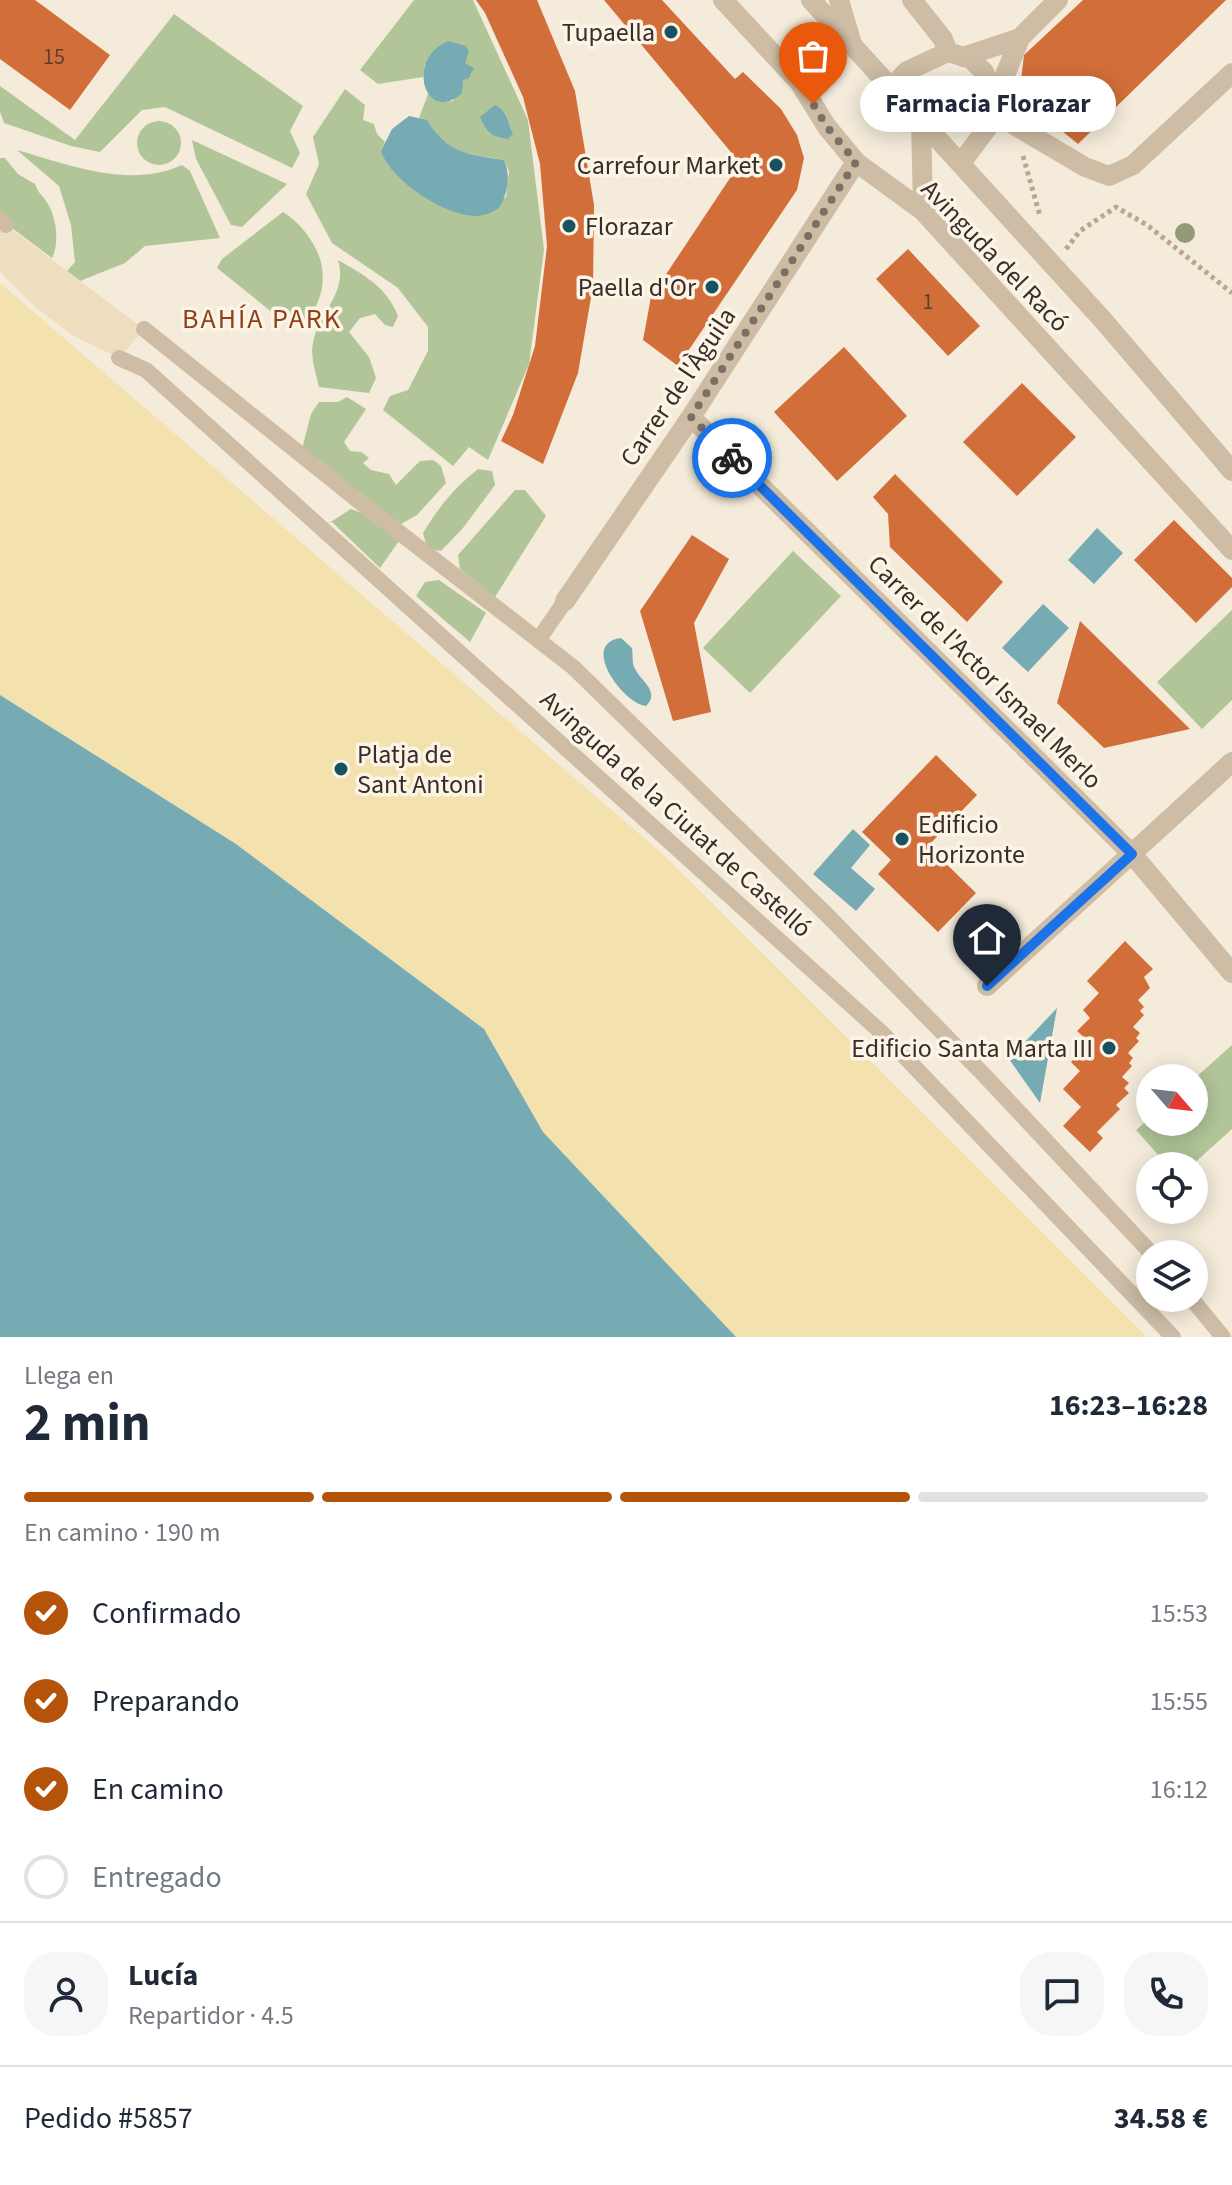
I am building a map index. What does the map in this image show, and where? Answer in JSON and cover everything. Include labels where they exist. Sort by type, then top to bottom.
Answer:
[{"type":"street","name":"Avinguda del Racó","points":[[723,0],[799,82],[827,127],[856,162],[923,211],[1232,550]]},
{"type":"street","name":"Avinguda del Racó","points":[[811,0],[1053,264],[1232,471]]},
{"type":"street","name":"Avinguda del Racó","points":[[839,0],[852,44]]},
{"type":"street","points":[[912,0],[956,55],[971,59],[984,72],[995,100]]},
{"type":"street","points":[[961,163],[988,127],[995,100],[1020,38],[1058,0]]},
{"type":"street","points":[[892,87],[907,71],[1020,38]]},
{"type":"street","points":[[1009,122],[1085,167],[1109,176],[1133,165],[1232,73]]},
{"type":"street","points":[[921,118],[923,211]]},
{"type":"street","name":"Carrer de l'Àguila","points":[[539,639],[691,417],[856,162]]},
{"type":"street","name":"Avinguda de la Ciutat de Castelló","points":[[144,329],[573,667],[827,915],[986,1077],[1139,1240]]},
{"type":"street","name":"Avinguda de la Ciutat de Castelló","points":[[119,358],[146,370],[158,380],[882,1033],[1173,1337]]},
{"type":"street","name":"Carrer de l'Actor Ismael Merlo","points":[[691,417],[1132,854],[1232,973]]},
{"type":"street","points":[[987,986],[1232,762]]},
{"type":"street","points":[[1202,1312],[1223,1337]]},
{"type":"path","points":[[1009,122],[1016,133],[1041,220]]},
{"type":"path","points":[[1053,264],[1080,231],[1116,207],[1147,225],[1232,293]]},
{"type":"green space","points":[[414,0],[473,0],[528,120],[544,250],[529,364],[488,460],[469,447],[453,466],[383,410],[390,396],[408,390],[428,351],[428,327],[398,288],[332,243],[306,194],[319,164],[313,137],[345,89],[365,105],[363,120],[374,124],[377,134],[385,142],[381,151],[401,176],[421,193],[474,216],[506,197],[509,171],[504,160],[454,149],[443,142],[428,122],[419,118],[428,94],[441,102],[453,101],[463,80],[473,73],[425,64],[423,77],[378,84],[360,70]]},
{"type":"green space","points":[[174,14],[303,106],[290,131],[300,153],[292,168],[165,107],[142,110],[100,152],[71,146],[4,123],[0,112],[0,86],[75,140]]},
{"type":"green space","points":[[159,121],[175,127],[181,143],[175,159],[159,165],[143,159],[137,143],[143,127]]},
{"type":"green space","points":[[192,140],[287,184],[242,227],[231,225],[196,159]]},
{"type":"green space","points":[[17,150],[78,168],[121,175],[162,172],[182,165],[190,171],[220,238],[145,246],[125,263],[80,281],[67,271],[75,262],[71,225],[59,186]]},
{"type":"green space","points":[[0,158],[5,158],[18,174],[35,184],[49,206],[56,232],[52,258],[0,219]]},
{"type":"green space","points":[[283,212],[300,226],[313,243],[323,277],[314,309],[299,323],[288,325],[217,268],[222,259]]},
{"type":"green space","points":[[338,260],[381,289],[398,316],[393,327],[385,325],[375,314],[360,318],[349,332],[369,357],[376,378],[369,393],[319,387],[315,371],[313,343],[336,293],[340,272]]},
{"type":"green space","points":[[347,397],[366,409],[344,442],[350,451],[361,452],[369,458],[363,463],[371,470],[389,474],[396,485],[420,461],[433,460],[441,466],[446,483],[417,515],[401,524],[302,449],[311,414],[319,402],[338,402]]},
{"type":"green space","points":[[478,469],[492,471],[495,485],[463,528],[441,551],[427,548],[423,533],[454,491]]},
{"type":"green space","points":[[515,490],[525,490],[546,516],[495,597],[460,569],[458,555]]},
{"type":"green space","points":[[351,509],[364,514],[399,541],[380,568],[332,522],[329,523]]},
{"type":"green space","points":[[793,551],[841,596],[750,693],[703,648]]},
{"type":"green space","points":[[439,580],[486,613],[470,642],[416,596],[425,582]]},
{"type":"green space","points":[[1232,610],[1232,700],[1202,729],[1157,682]]},
{"type":"green space","points":[[1232,1045],[1232,1129],[1207,1152],[1156,1152],[1141,1136],[1208,1136],[1208,1066]]},
{"type":"sand","name":"Platja de Sant Antoni","points":[[0,283],[665,856],[1147,1337],[736,1337],[543,1132],[484,1029],[236,844],[0,695]]},
{"type":"shaded area","points":[[6,225],[144,329],[119,358],[74,336],[35,307],[5,277],[0,271],[0,232]]},
{"type":"water","points":[[448,41],[466,46],[469,52],[465,63],[474,68],[469,78],[463,80],[462,93],[449,101],[438,101],[430,96],[424,75],[434,50]]},
{"type":"water","points":[[495,105],[505,114],[513,134],[508,139],[491,133],[480,117]]},
{"type":"water","points":[[409,116],[427,120],[451,146],[479,156],[504,160],[508,184],[499,208],[476,216],[449,210],[421,195],[396,174],[381,151],[392,129]]},
{"type":"water","points":[[1097,528],[1123,553],[1094,584],[1068,560]]},
{"type":"water","points":[[1043,604],[1069,628],[1028,672],[1002,648]]},
{"type":"water","points":[[621,638],[632,648],[634,667],[650,691],[650,701],[646,706],[626,695],[604,661],[604,650],[609,642]]},
{"type":"water","points":[[0,695],[236,844],[484,1029],[543,1132],[736,1337],[0,1337]]},
{"type":"water","points":[[853,829],[870,845],[851,868],[875,889],[856,911],[813,874]]},
{"type":"water","points":[[1057,1008],[1040,1103],[1009,1059]]},
{"type":"building","points":[[0,0],[35,0],[110,55],[70,110],[0,59]]},
{"type":"building","name":"Florazar","points":[[476,0],[537,0],[575,91],[594,205],[593,286],[578,373],[543,464],[501,441],[513,415],[535,346],[547,246],[540,164],[523,97],[485,13]]},
{"type":"building","points":[[604,0],[662,0],[735,79],[743,72],[781,109],[797,135],[804,158],[797,190],[678,366],[643,340],[651,297],[740,163]]},
{"type":"building","points":[[1083,0],[1226,0],[1078,144],[1019,96],[1024,55]]},
{"type":"building","points":[[908,249],[980,326],[948,356],[876,279]]},
{"type":"building","points":[[844,347],[907,416],[837,481],[774,412]]},
{"type":"building","points":[[1022,383],[1076,437],[1017,496],[963,442]]},
{"type":"building","points":[[895,474],[1003,582],[967,622],[890,547],[888,514],[873,497]]},
{"type":"building","points":[[1174,520],[1232,578],[1232,587],[1196,623],[1134,560]]},
{"type":"building","points":[[692,535],[729,559],[694,623],[711,712],[673,721],[640,611]]},
{"type":"building","points":[[1080,621],[1190,729],[1104,748],[1057,703]]},
{"type":"building","name":"Edificio Horizonte","points":[[936,755],[977,795],[928,846],[976,893],[938,932],[878,874],[891,860],[862,832]]},
{"type":"building","name":"Edificio Santa Marta III","points":[[1125,941],[1153,969],[1144,977],[1150,988],[1138,1000],[1144,1007],[1140,1011],[1144,1015],[1133,1027],[1140,1033],[1136,1038],[1139,1041],[1128,1053],[1133,1058],[1129,1063],[1132,1066],[1122,1077],[1129,1083],[1124,1088],[1129,1093],[1116,1105],[1120,1109],[1097,1132],[1103,1138],[1090,1152],[1063,1126],[1081,1107],[1063,1089],[1080,1071],[1071,1062],[1090,1043],[1077,1031],[1090,1018],[1083,1010],[1099,993],[1087,981]]},
{"type":"way so far","points":[[732,458],[691,417],[856,162],[827,127],[813,104]]},
{"type":"place","name":"Tupaella","points":[[671,32]]},
{"type":"place","name":"Farmacia Florazar","points":[[813,104]]},
{"type":"place","name":"Carrefour Market","points":[[776,165]]},
{"type":"place","name":"Florazar","points":[[569,226]]},
{"type":"place","name":"Paella d'Or","points":[[712,287]]},
{"type":"place","name":"Platja de Sant Antoni","points":[[341,769]]},
{"type":"place","name":"Edificio Horizonte","points":[[902,839]]},
{"type":"place","name":"Edificio Santa Marta III","points":[[1109,1048]]},
{"type":"district","name":"BAHÍA PARK","points":[[262,319]]},
{"type":"route","points":[[732,458],[1132,854],[987,986]]}]
